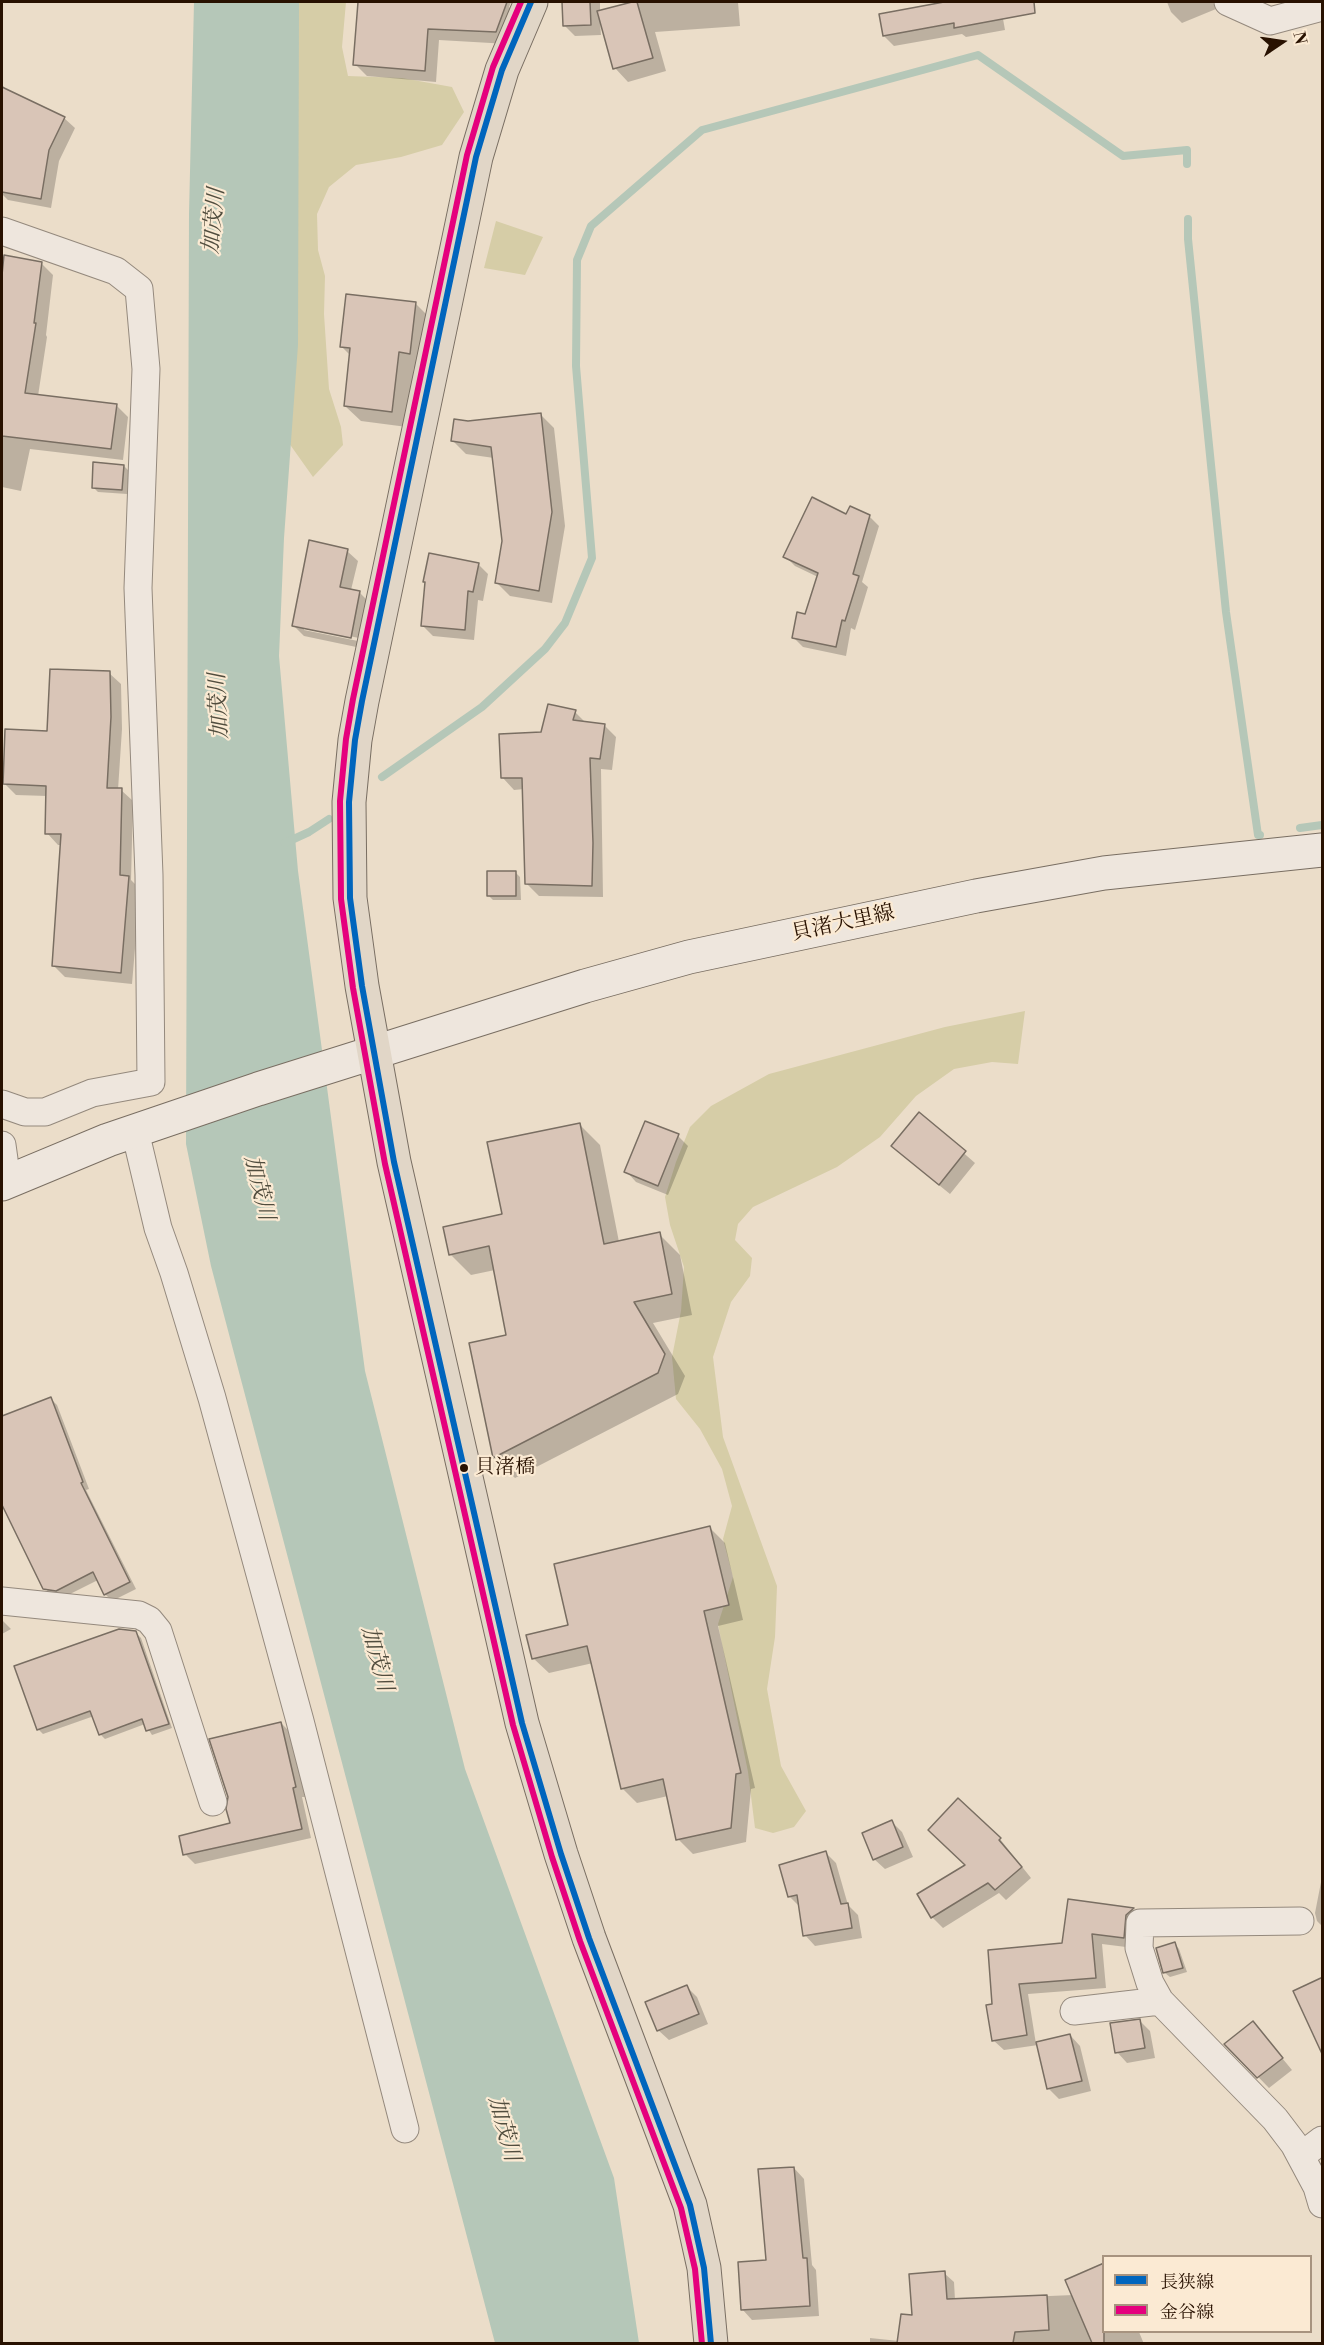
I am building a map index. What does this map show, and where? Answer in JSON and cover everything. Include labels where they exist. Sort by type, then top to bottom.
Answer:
[{"type":"main road","points":[[531,2],[502,69],[476,157],[355,740],[349,802],[350,898],[356,953],[394,1162],[522,1723],[589,1938],[690,2205],[704,2268],[711,2343]]},
{"type":"street","points":[[1228,2],[1270,21],[1323,7]]},
{"type":"street","points":[[2,231],[116,271],[139,289],[146,369],[138,588],[149,874],[151,1082],[92,1093],[45,1112],[25,1112],[2,1104]]},
{"type":"street","name":"貝渚大里線","points":[[143,1128],[340,1062],[585,986],[689,957],[976,896],[1104,873],[1323,850]]},
{"type":"street","points":[[2,1145],[4,1183],[72,1154],[143,1128],[158,1228],[212,1398],[300,1721],[405,2129]]},
{"type":"street","points":[[2,1601],[139,1615],[149,1620],[158,1631],[213,1803]]},
{"type":"street","points":[[1300,1921],[1140,1923],[1139,1948],[1150,1983],[1160,2001],[1275,2119],[1301,2156],[1323,2204]]},
{"type":"street","points":[[1074,2011],[1160,2001]]},
{"type":"street","points":[[1301,2156],[1323,2140]]},
{"type":"shaded area","points":[[278,2],[346,2],[342,47],[348,76],[402,78],[452,87],[464,112],[442,145],[401,157],[356,165],[329,187],[317,214],[318,250],[325,276],[324,314],[329,389],[341,427],[343,445],[313,477],[279,429]]},
{"type":"shaded area","points":[[496,221],[543,237],[525,275],[484,268]]},
{"type":"shaded area","points":[[1025,1011],[1018,1064],[992,1062],[954,1069],[916,1096],[880,1137],[837,1167],[753,1207],[738,1224],[735,1240],[752,1258],[750,1276],[731,1302],[713,1357],[723,1437],[777,1586],[775,1637],[767,1689],[781,1766],[806,1811],[794,1827],[773,1833],[755,1828],[748,1772],[718,1624],[733,1577],[723,1539],[732,1506],[722,1469],[700,1429],[676,1399],[672,1357],[681,1311],[684,1267],[670,1225],[665,1197],[676,1162],[690,1127],[711,1106],[769,1074],[945,1027]]},
{"type":"water","name":"加茂川","points":[[194,2],[299,2],[298,345],[284,538],[279,656],[298,871],[365,1371],[465,1769],[614,2178],[639,2343],[495,2343],[211,1266],[186,1144],[189,214]]},
{"type":"building","points":[[358,2],[507,2],[496,32],[428,29],[425,71],[353,65]]},
{"type":"building","points":[[562,2],[590,2],[591,25],[563,26]]},
{"type":"building","points":[[637,2],[653,58],[613,69],[597,11]]},
{"type":"building","points":[[944,2],[1034,2],[1035,13],[954,28],[954,23],[883,36],[879,14]]},
{"type":"building","points":[[2,87],[65,117],[49,150],[41,199],[2,192]]},
{"type":"building","points":[[4,255],[42,262],[34,323],[36,323],[25,393],[117,404],[111,449],[2,436]]},
{"type":"building","points":[[346,294],[416,302],[410,354],[399,352],[392,412],[344,406],[350,348],[340,347]]},
{"type":"building","points":[[541,413],[552,512],[539,591],[495,583],[502,541],[491,447],[451,441],[454,419],[468,421]]},
{"type":"building","points":[[93,462],[124,465],[122,490],[92,488]]},
{"type":"building","points":[[812,497],[846,514],[850,506],[870,515],[853,574],[859,576],[845,621],[842,620],[836,647],[792,638],[797,612],[805,614],[818,573],[783,557]]},
{"type":"building","points":[[309,540],[348,549],[340,587],[360,591],[351,638],[292,626]]},
{"type":"building","points":[[429,553],[479,563],[473,592],[468,591],[465,630],[421,626],[425,582],[423,582]]},
{"type":"building","points":[[50,669],[110,671],[111,717],[107,788],[122,788],[120,875],[129,876],[121,973],[52,966],[61,834],[45,834],[46,786],[3,784],[5,729],[47,731]]},
{"type":"building","points":[[548,704],[576,710],[573,720],[605,724],[600,759],[590,758],[592,886],[525,884],[522,778],[501,778],[499,734],[541,732]]},
{"type":"building","points":[[487,871],[516,871],[516,896],[487,896]]},
{"type":"building","points":[[919,1112],[966,1151],[939,1185],[891,1146]]},
{"type":"building","points":[[645,1121],[679,1134],[658,1186],[624,1172]]},
{"type":"building","points":[[580,1123],[604,1244],[660,1232],[672,1294],[634,1302],[665,1354],[658,1373],[493,1458],[469,1343],[506,1335],[489,1246],[449,1255],[443,1227],[502,1214],[487,1142]]},
{"type":"building","points":[[51,1397],[83,1482],[81,1483],[130,1582],[104,1595],[93,1572],[56,1591],[43,1589],[2,1505],[2,1416]]},
{"type":"building","points":[[710,1526],[729,1605],[704,1611],[741,1773],[736,1774],[731,1828],[676,1840],[663,1779],[621,1789],[587,1646],[532,1659],[526,1635],[568,1625],[554,1564]]},
{"type":"building","points":[[119,1629],[136,1631],[169,1724],[146,1731],[142,1719],[99,1735],[90,1711],[37,1730],[14,1666]]},
{"type":"building","points":[[281,1722],[296,1787],[293,1788],[302,1829],[183,1855],[179,1836],[230,1823],[226,1809],[228,1797],[209,1739]]},
{"type":"building","points":[[958,1798],[1001,1838],[999,1840],[1022,1867],[995,1890],[988,1883],[931,1918],[917,1894],[965,1865],[928,1830]]},
{"type":"building","points":[[892,1820],[903,1847],[873,1860],[862,1833]]},
{"type":"building","points":[[826,1851],[841,1904],[848,1903],[852,1928],[803,1936],[797,1895],[788,1897],[779,1865]]},
{"type":"building","points":[[1068,1899],[1134,1908],[1126,1915],[1124,1938],[1092,1934],[1096,1978],[1019,1984],[1027,2035],[992,2041],[986,2005],[992,2004],[988,1950],[1062,1943]]},
{"type":"building","points":[[1175,1942],[1183,1968],[1163,1973],[1156,1948]]},
{"type":"building","points":[[1323,1977],[1323,2056],[1293,1991]]},
{"type":"building","points":[[687,1985],[699,2014],[657,2031],[645,2002]]},
{"type":"building","points":[[1140,2019],[1145,2048],[1115,2053],[1110,2023]]},
{"type":"building","points":[[1253,2021],[1283,2058],[1257,2078],[1224,2044]]},
{"type":"building","points":[[1070,2034],[1082,2081],[1047,2089],[1036,2042]]},
{"type":"building","points":[[794,2167],[803,2258],[807,2258],[810,2306],[741,2310],[738,2262],[766,2260],[758,2169]]},
{"type":"building","points":[[1102,2264],[1104,2343],[1092,2343],[1065,2280]]},
{"type":"building","points":[[945,2271],[947,2299],[1047,2295],[1049,2330],[1015,2332],[1013,2343],[897,2343],[901,2314],[912,2315],[909,2274]]},
{"type":"waterway","points":[[382,777],[482,707],[545,649],[565,623],[592,558],[576,366],[577,260],[591,226],[702,130],[978,55],[1123,156],[1187,150],[1187,164]]},
{"type":"waterway","points":[[1188,219],[1188,239],[1226,612],[1258,835],[1260,835]]},
{"type":"waterway","points":[[285,843],[309,832],[329,819]]},
{"type":"waterway","points":[[1300,828],[1322,825]]},
{"type":"transit line","name":"金谷線","points":[[521,2],[493,67],[467,155],[353,699],[346,739],[340,801],[341,899],[353,988],[385,1164],[513,1725],[552,1857],[580,1941],[681,2208],[695,2269],[702,2344]]},
{"type":"transit line","name":"長狭線","points":[[531,2],[502,70],[476,157],[362,701],[355,740],[349,802],[350,898],[362,986],[394,1162],[522,1723],[589,1938],[690,2205],[704,2268],[711,2344]]},
{"type":"place","name":"貝渚橋","points":[[464,1468]]}]
